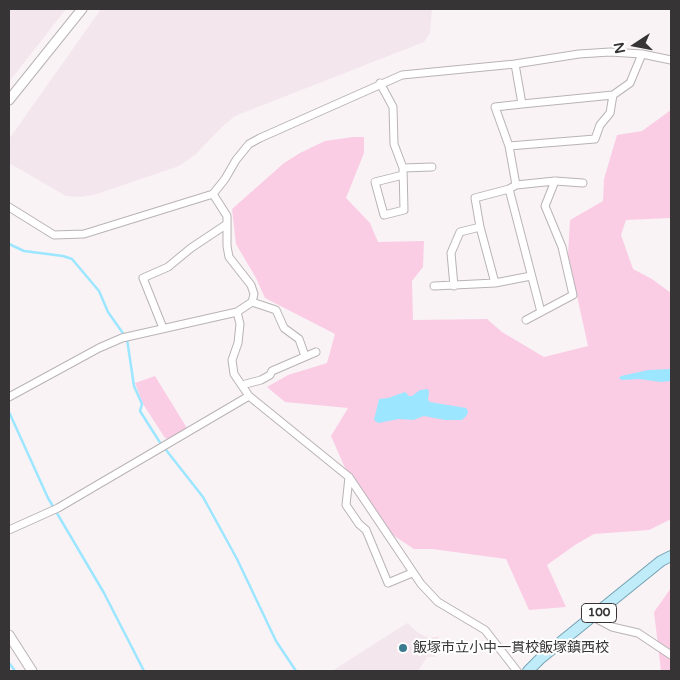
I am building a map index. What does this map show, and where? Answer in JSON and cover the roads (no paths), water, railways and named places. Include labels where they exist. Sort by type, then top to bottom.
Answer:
[{"type":"main road","name":"100","points":[[528,671],[541,658],[661,561],[671,556]]},
{"type":"street","points":[[9,100],[82,9]]},
{"type":"street","points":[[9,207],[54,235],[84,234],[212,194],[225,179],[236,160],[249,144],[380,83],[402,75],[610,52],[642,54],[671,60]]},
{"type":"street","points":[[516,185],[510,146],[495,107],[613,95],[630,83],[642,54]]},
{"type":"street","points":[[515,64],[522,104]]},
{"type":"street","points":[[380,83],[393,107],[394,144],[403,172],[404,210],[384,215],[375,182],[403,172],[432,167]]},
{"type":"street","points":[[510,146],[595,139],[600,125],[610,113],[613,95]]},
{"type":"street","points":[[526,320],[573,295],[562,247],[545,206],[555,182]]},
{"type":"street","points":[[495,283],[480,227],[475,198],[509,190],[516,185],[555,182],[582,183]]},
{"type":"street","points":[[509,190],[541,312]]},
{"type":"street","points":[[9,398],[122,338],[237,312],[252,302],[254,294],[251,285],[229,257],[226,246],[227,216],[212,194]]},
{"type":"street","points":[[163,328],[143,278],[168,267],[191,248],[226,224]]},
{"type":"street","points":[[454,286],[451,253],[460,232],[480,227]]},
{"type":"street","points":[[434,286],[495,283],[531,276]]},
{"type":"street","points":[[252,302],[276,310],[284,328],[299,339],[305,356]]},
{"type":"street","points":[[237,312],[240,324],[238,344],[232,360],[234,374],[249,396],[349,477],[390,536],[412,573],[438,602],[485,630],[516,671]]},
{"type":"street","points":[[242,385],[261,380],[270,375],[272,370],[316,352]]},
{"type":"street","points":[[9,530],[58,508],[249,396]]},
{"type":"street","points":[[349,477],[346,505],[359,524],[366,530],[388,583],[412,573]]},
{"type":"street","points":[[593,617],[612,626],[638,633],[671,655]]},
{"type":"street","points":[[9,635],[32,671]]},
{"type":"water","points":[[671,369],[671,381],[622,380],[619,378],[648,370]]},
{"type":"water","points":[[427,389],[430,402],[466,408],[468,411],[467,415],[462,420],[445,420],[424,416],[413,420],[399,419],[378,423],[374,420],[379,399],[405,392],[412,396],[420,390]]},
{"type":"waterway","points":[[9,244],[24,251],[72,259],[99,291],[108,312],[127,339],[134,386],[142,404],[140,411],[159,441],[203,497],[237,559],[276,641],[296,671]]},
{"type":"waterway","points":[[9,412],[48,498],[104,593],[144,671]]},
{"type":"waterway","points":[[9,663],[15,671]]},
{"type":"place","name":"飯塚市立小中一貫校飯塚鎮西校","points":[[403,648]]}]
